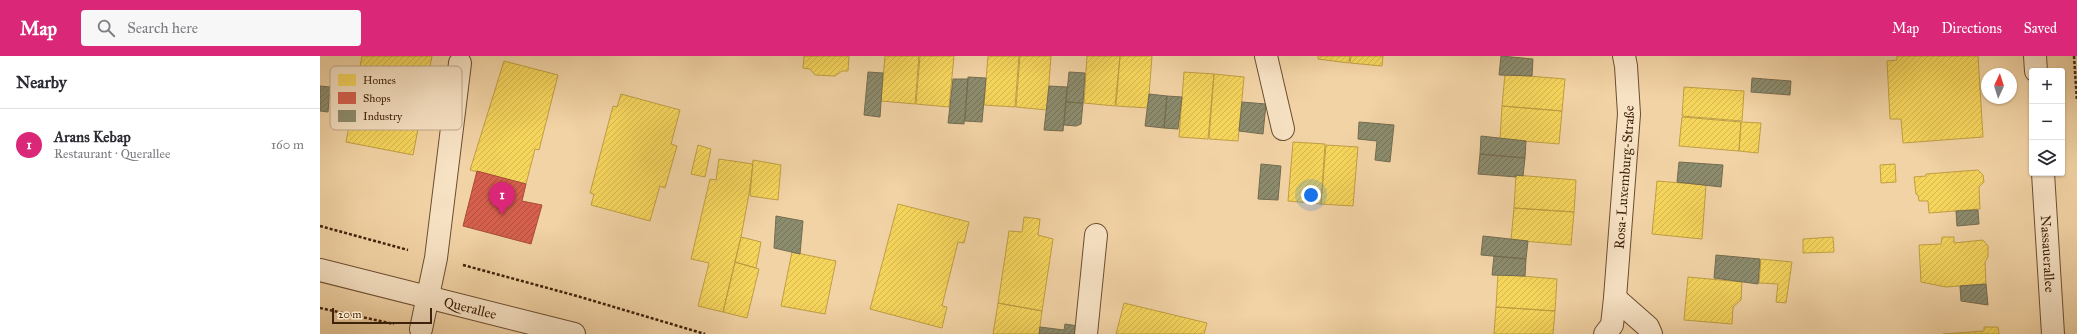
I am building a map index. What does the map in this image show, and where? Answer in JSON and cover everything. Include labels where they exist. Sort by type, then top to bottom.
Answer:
[{"type":"street","points":[[1266,56],[1283,129]]},
{"type":"street","name":"Rosa-Luxemburg-Straße","points":[[1605,334],[1612,325],[1615,298],[1629,114],[1624,56]]},
{"type":"street","points":[[2035,56],[2036,68]]},
{"type":"street","points":[[420,328],[436,258],[452,130]]},
{"type":"street","name":"Nassauerallee","points":[[2043,176],[2053,334]]},
{"type":"street","points":[[1086,334],[1096,235]]},
{"type":"street","name":"Querallee","points":[[320,270],[574,334]]},
{"type":"street","points":[[1615,298],[1648,327],[1651,334]]},
{"type":"path","points":[[2074,56],[2077,101]]},
{"type":"path","points":[[320,226],[577,296],[705,334]]},
{"type":"path","points":[[320,308],[420,328]]},
{"type":"building: Homes","points":[[362,56],[432,56],[430,66],[360,66]]},
{"type":"building: Homes","points":[[804,56],[849,56],[848,71],[842,71],[835,76],[815,75],[810,69],[803,68]]},
{"type":"building: Homes","points":[[885,56],[919,56],[915,104],[881,101]]},
{"type":"building: Homes","points":[[920,56],[954,56],[949,107],[916,104]]},
{"type":"building: Homes","points":[[988,56],[1019,56],[1015,107],[984,105]]},
{"type":"building: Homes","points":[[1020,56],[1051,56],[1047,110],[1016,107]]},
{"type":"building: Homes","points":[[1087,56],[1120,56],[1115,106],[1084,103]]},
{"type":"building: Homes","points":[[1120,56],[1152,56],[1148,108],[1116,106]]},
{"type":"building: Homes","points":[[1318,56],[1350,56],[1349,63],[1318,59]]},
{"type":"building: Homes","points":[[1351,56],[1383,56],[1382,66],[1350,63]]},
{"type":"building: Homes","points":[[1897,56],[1978,56],[1983,137],[1903,143],[1901,119],[1890,119],[1887,61],[1897,60]]},
{"type":"building: Homes","points":[[504,61],[558,75],[539,150],[535,149],[526,184],[470,170]]},
{"type":"building: Homes","points":[[1184,72],[1214,74],[1208,139],[1179,137]]},
{"type":"building: Homes","points":[[1214,74],[1244,77],[1238,141],[1209,139]]},
{"type":"building: Homes","points":[[1505,74],[1565,79],[1562,111],[1502,106]]},
{"type":"building: Homes","points":[[1684,87],[1744,91],[1742,121],[1682,116]]},
{"type":"building: Homes","points":[[621,94],[680,110],[671,144],[677,146],[665,188],[660,186],[650,221],[591,205],[594,194],[590,193],[613,106],[617,107]]},
{"type":"building: Homes","points":[[1502,106],[1562,111],[1559,144],[1500,139]]},
{"type":"building: Homes","points":[[1682,117],[1741,122],[1739,151],[1679,146]]},
{"type":"building: Homes","points":[[1741,122],[1761,123],[1758,153],[1739,151]]},
{"type":"building: Homes","points":[[348,130],[418,130],[413,155],[346,142]]},
{"type":"building: Homes","points":[[1293,142],[1325,144],[1321,204],[1288,201]]},
{"type":"building: Homes","points":[[698,145],[711,149],[705,177],[691,174]]},
{"type":"building: Homes","points":[[1326,145],[1358,147],[1353,206],[1321,204]]},
{"type":"building: Homes","points":[[719,159],[753,164],[741,237],[723,312],[698,306],[709,263],[691,259],[710,179],[716,180]]},
{"type":"building: Homes","points":[[753,160],[781,165],[778,200],[750,196]]},
{"type":"building: Homes","points":[[1895,164],[1896,182],[1881,183],[1880,165]]},
{"type":"building: Homes","points":[[1978,170],[1983,175],[1984,182],[1979,187],[1980,209],[1929,213],[1928,201],[1919,201],[1918,195],[1916,194],[1914,177],[1926,176],[1926,174]]},
{"type":"building: Homes","points":[[1516,175],[1576,180],[1574,212],[1514,208]]},
{"type":"building: Homes","points":[[1657,181],[1706,185],[1702,239],[1652,234]]},
{"type":"building: Homes","points":[[898,204],[969,222],[964,243],[958,242],[942,306],[947,307],[942,328],[870,309]]},
{"type":"building: Homes","points":[[1514,208],[1574,212],[1571,245],[1511,240]]},
{"type":"building: Homes","points":[[1024,217],[1040,219],[1038,235],[1053,239],[1042,311],[998,303],[1009,231],[1022,232]]},
{"type":"building: Homes","points":[[741,237],[761,242],[756,268],[735,262]]},
{"type":"building: Homes","points":[[1833,237],[1834,252],[1803,253],[1803,239]]},
{"type":"building: Homes","points":[[1942,237],[1954,237],[1954,243],[1983,240],[1988,246],[1988,257],[1985,262],[1986,284],[1946,287],[1921,282],[1919,245],[1941,244]]},
{"type":"building: Homes","points":[[792,252],[836,261],[825,314],[781,306]]},
{"type":"building: Homes","points":[[1761,259],[1792,262],[1786,303],[1776,302],[1778,284],[1759,283]]},
{"type":"building: Homes","points":[[735,262],[759,269],[747,318],[723,312]]},
{"type":"building: Homes","points":[[1498,274],[1557,279],[1555,311],[1496,307]]},
{"type":"building: Homes","points":[[1688,277],[1742,282],[1741,300],[1733,307],[1732,324],[1684,320]]},
{"type":"building: Homes","points":[[998,303],[1042,311],[1039,334],[993,334]]},
{"type":"building: Homes","points":[[1124,303],[1207,323],[1204,334],[1116,334]]},
{"type":"building: Homes","points":[[1496,307],[1555,311],[1553,334],[1494,334]]},
{"type":"building: Homes","points":[[1984,327],[1998,327],[1999,334],[1943,334],[1984,331]]},
{"type":"building: Shops","points":[[477,171],[526,184],[522,201],[542,205],[531,244],[463,226]]},
{"type":"building: Industry","points":[[1501,56],[1533,59],[1532,76],[1499,75]]},
{"type":"building: Industry","points":[[868,72],[883,73],[880,117],[864,115]]},
{"type":"building: Industry","points":[[1069,72],[1085,73],[1083,103],[1066,102]]},
{"type":"building: Industry","points":[[968,77],[986,78],[982,122],[965,121]]},
{"type":"building: Industry","points":[[1752,78],[1791,81],[1790,95],[1751,92]]},
{"type":"building: Industry","points":[[953,79],[968,79],[964,124],[948,123]]},
{"type":"building: Industry","points":[[320,86],[330,87],[328,112],[320,111]]},
{"type":"building: Industry","points":[[1049,86],[1067,87],[1063,131],[1044,130]]},
{"type":"building: Industry","points":[[1149,94],[1167,96],[1164,128],[1145,126]]},
{"type":"building: Industry","points":[[1167,96],[1182,97],[1178,129],[1164,128]]},
{"type":"building: Industry","points":[[1066,102],[1083,103],[1081,124],[1076,126],[1064,125]]},
{"type":"building: Industry","points":[[1242,102],[1266,104],[1263,134],[1239,131]]},
{"type":"building: Industry","points":[[1359,122],[1394,125],[1390,162],[1375,160],[1377,141],[1358,139]]},
{"type":"building: Industry","points":[[1481,136],[1526,141],[1525,158],[1480,154]]},
{"type":"building: Industry","points":[[1480,154],[1525,158],[1523,176],[1516,175],[1516,177],[1478,174]]},
{"type":"building: Industry","points":[[1679,162],[1723,165],[1721,187],[1677,182]]},
{"type":"building: Industry","points":[[1261,164],[1281,166],[1278,200],[1258,199]]},
{"type":"building: Industry","points":[[1978,210],[1979,224],[1957,226],[1956,211]]},
{"type":"building: Industry","points":[[776,216],[803,221],[800,254],[774,248]]},
{"type":"building: Industry","points":[[1483,236],[1528,241],[1526,259],[1481,255]]},
{"type":"building: Industry","points":[[1716,255],[1760,259],[1758,284],[1714,278]]},
{"type":"building: Industry","points":[[1494,256],[1526,259],[1525,276],[1492,275]]},
{"type":"building: Industry","points":[[1986,284],[1988,305],[1961,301],[1960,286]]},
{"type":"building: Industry","points":[[1065,324],[1078,326],[1077,334],[1039,334],[1040,327],[1064,330]]},
{"type":"place","name":"Arans Kebap","points":[[502,215]]}]
